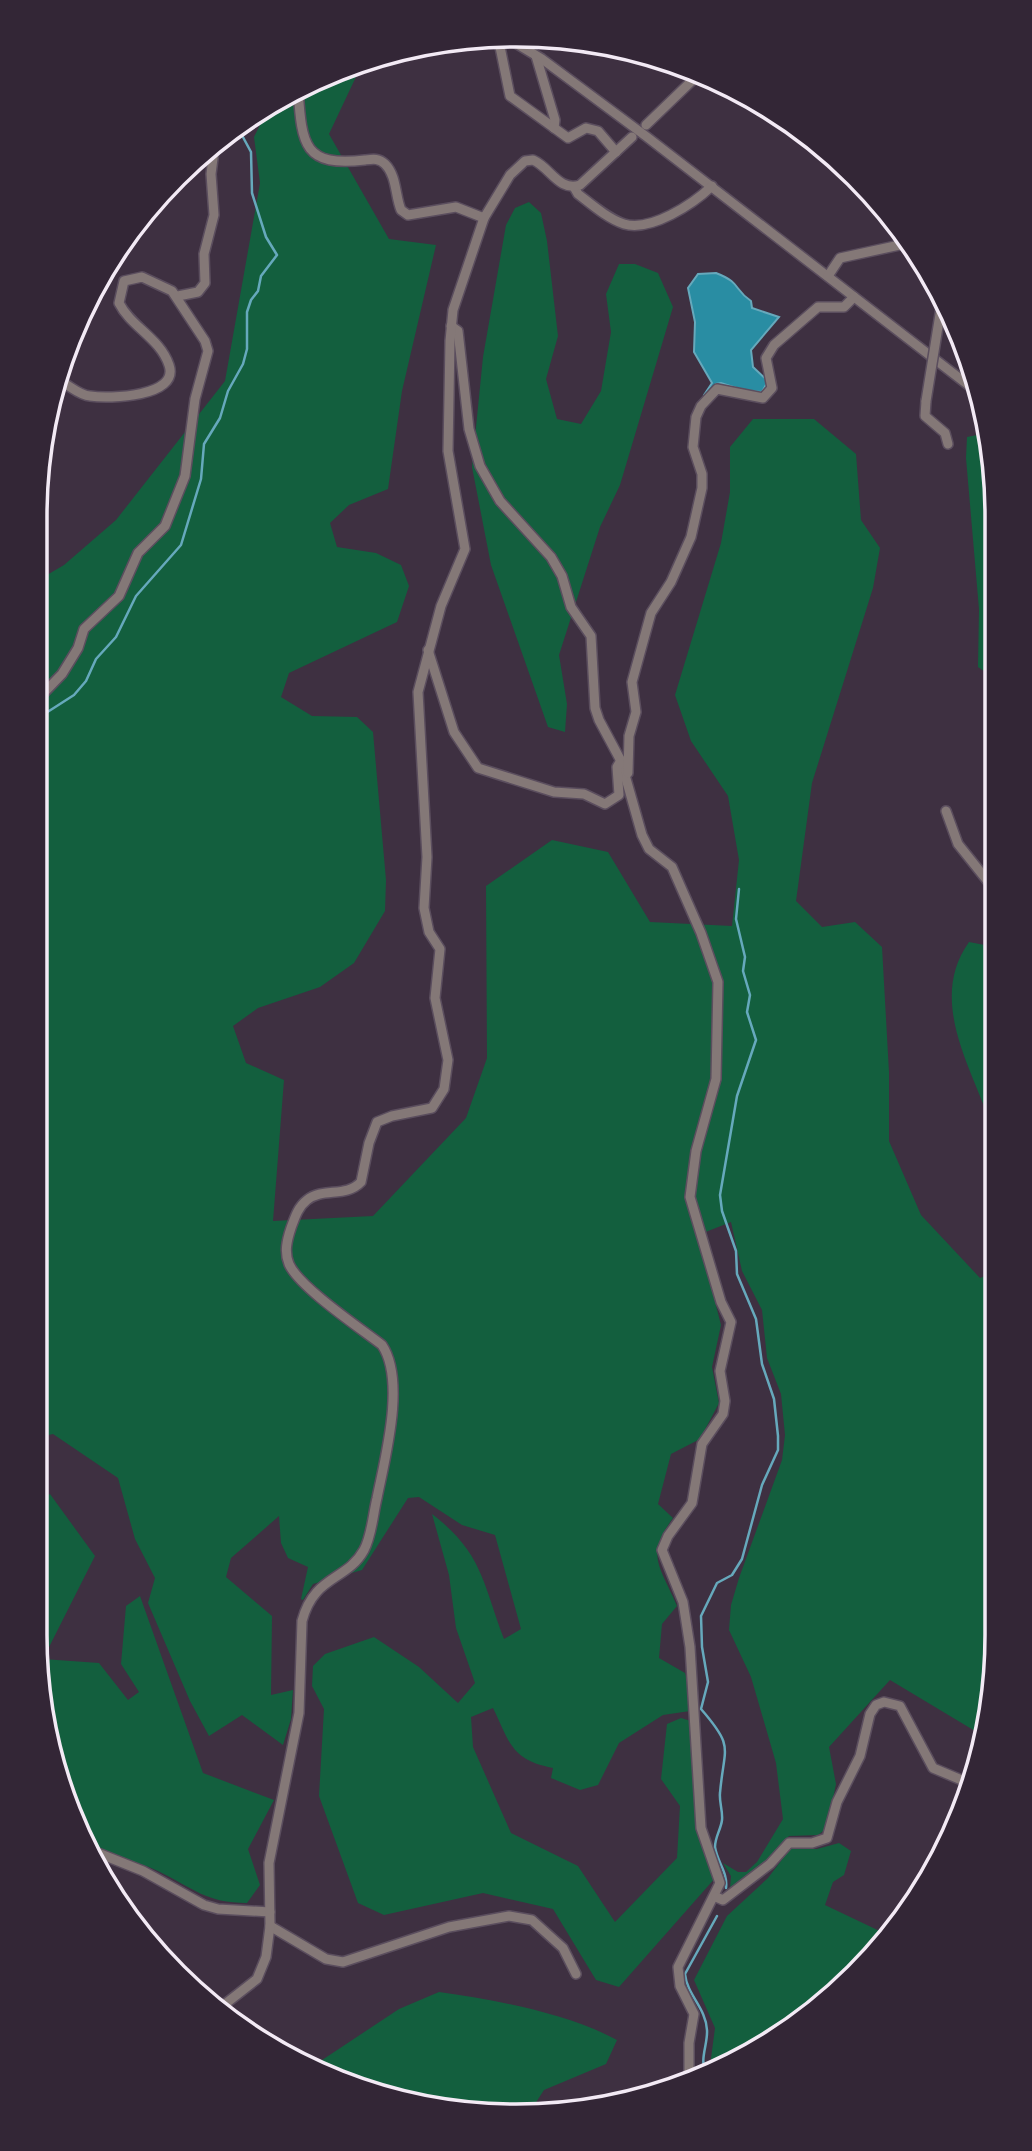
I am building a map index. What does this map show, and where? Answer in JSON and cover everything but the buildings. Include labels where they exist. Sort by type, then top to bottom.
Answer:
[{"type":"street","points":[[522,47],[712,186],[965,383]]},
{"type":"street","points":[[500,48],[510,96],[568,138],[586,128],[598,131],[615,152]]},
{"type":"street","points":[[536,56],[555,120],[554,128]]},
{"type":"street","points":[[646,125],[691,81]]},
{"type":"street","points":[[300,101],[308,146],[317,157],[333,163],[375,159],[383,162],[393,176],[401,210],[408,215],[456,207],[484,218]]},
{"type":"street","points":[[226,2003],[257,1979],[266,1957],[270,1926],[269,1863],[299,1713],[302,1621],[312,1596],[357,1559],[367,1543],[389,1433],[392,1396],[388,1354],[382,1345],[296,1277],[286,1254],[288,1236],[297,1210],[305,1201],[313,1196],[350,1191],[361,1182],[369,1143],[377,1122],[392,1116],[432,1108],[446,1082],[448,1060],[435,998],[440,949],[429,932],[424,908],[427,857],[418,692],[428,649],[465,549],[448,451],[452,326],[468,261],[484,218],[510,175],[525,161],[540,163],[558,181],[574,187],[580,185],[632,137]]},
{"type":"street","points":[[178,296],[198,292],[205,283],[204,254],[214,215],[211,174],[213,159]]},
{"type":"street","points":[[574,187],[578,194],[617,222],[635,226],[658,219],[698,200],[712,186]]},
{"type":"street","points":[[828,276],[841,258],[898,245]]},
{"type":"street","points":[[47,690],[62,674],[78,648],[84,629],[119,596],[138,553],[165,526],[185,476],[195,398],[208,351],[178,296],[142,277],[124,281],[119,303],[125,314],[157,345],[169,366],[169,378],[163,386],[138,395],[90,396],[66,384]]},
{"type":"street","points":[[628,782],[629,736],[636,712],[632,682],[651,613],[671,582],[691,537],[702,488],[702,474],[693,447],[701,406],[717,388],[763,398],[772,388],[766,358],[774,345],[818,307],[845,307],[853,297]]},
{"type":"street","points":[[940,317],[925,416],[945,433],[948,444]]},
{"type":"street","points":[[452,326],[458,331],[469,429],[480,466],[500,501],[551,557],[562,576],[571,607],[591,636],[596,708],[621,761],[642,835],[649,849],[672,867],[701,933],[718,982],[716,1079],[696,1151],[690,1197],[721,1302],[731,1322],[720,1371],[726,1401],[723,1414],[702,1444],[692,1503],[668,1536],[662,1550],[683,1602],[690,1647],[701,1828],[704,1843],[720,1877],[716,1897],[678,1967],[680,1986],[694,2014],[689,2043],[689,2070]]},
{"type":"street","points":[[428,649],[454,732],[478,768],[554,792],[584,793],[605,804],[619,795],[617,767],[621,761]]},
{"type":"street","points":[[946,811],[958,844],[985,878]]},
{"type":"street","points":[[716,1897],[723,1900],[771,1864],[789,1843],[811,1843],[827,1838],[837,1802],[860,1756],[870,1714],[876,1705],[884,1702],[900,1706],[933,1768],[962,1780]]},
{"type":"street","points":[[103,1855],[143,1871],[204,1905],[229,1910],[270,1912]]},
{"type":"street","points":[[270,1926],[326,1959],[343,1962],[449,1927],[509,1916],[532,1920],[563,1948],[576,1974]]},
{"type":"green space","points":[[357,75],[329,134],[389,239],[436,245],[402,391],[388,489],[349,505],[330,523],[337,547],[376,553],[401,565],[409,586],[397,622],[289,673],[281,697],[312,716],[357,717],[373,732],[386,880],[385,911],[354,963],[320,987],[258,1008],[233,1026],[246,1063],[284,1080],[273,1221],[373,1216],[466,1118],[487,1058],[486,886],[552,840],[608,852],[650,922],[732,926],[739,860],[728,796],[691,741],[675,695],[721,543],[730,492],[730,447],[753,419],[814,419],[856,454],[861,520],[880,548],[873,588],[812,783],[796,901],[822,927],[855,922],[882,947],[889,1072],[889,1141],[921,1215],[980,1278],[985,1276],[985,1635],[976,1726],[975,1731],[890,1680],[829,1747],[836,1784],[827,1828],[818,1835],[789,1836],[762,1866],[730,1889],[731,1876],[723,1863],[738,1872],[746,1872],[757,1862],[783,1819],[776,1763],[751,1677],[729,1630],[731,1605],[782,1460],[785,1435],[781,1394],[767,1358],[762,1310],[742,1271],[731,1222],[698,1235],[721,1325],[712,1367],[719,1403],[700,1439],[671,1454],[658,1504],[673,1518],[664,1531],[657,1552],[661,1570],[677,1606],[662,1624],[659,1658],[685,1673],[689,1686],[690,1711],[663,1715],[619,1743],[598,1785],[580,1790],[551,1778],[553,1768],[539,1765],[520,1755],[508,1740],[493,1708],[471,1717],[473,1747],[511,1833],[578,1866],[615,1922],[677,1858],[680,1806],[661,1779],[667,1724],[681,1718],[691,1721],[697,1827],[700,1842],[716,1877],[619,1987],[596,1980],[553,1909],[483,1893],[384,1915],[358,1903],[319,1796],[324,1709],[312,1686],[313,1666],[325,1654],[374,1637],[419,1667],[458,1703],[475,1683],[456,1628],[449,1575],[432,1514],[449,1528],[472,1556],[504,1639],[521,1629],[495,1535],[462,1525],[419,1497],[408,1498],[362,1570],[313,1584],[303,1600],[301,1599],[308,1567],[288,1558],[281,1543],[279,1516],[231,1558],[226,1577],[272,1616],[271,1695],[293,1690],[291,1719],[283,1745],[242,1715],[209,1736],[190,1701],[148,1603],[155,1578],[135,1539],[118,1478],[53,1434],[47,1435],[47,575],[64,565],[116,520],[225,381],[260,183],[254,137],[261,123],[282,110]]},
{"type":"green space","points":[[529,202],[541,213],[547,241],[558,336],[546,379],[557,419],[581,424],[601,391],[611,332],[606,294],[619,264],[635,264],[658,273],[673,307],[620,485],[600,527],[559,655],[567,704],[565,732],[548,727],[491,565],[472,467],[483,357],[506,225],[515,208]]},
{"type":"green space","points":[[978,435],[984,485],[985,672],[978,667],[979,609],[966,458],[967,437]]},
{"type":"green space","points":[[969,942],[985,945],[985,1108],[967,1064],[953,1015],[952,990],[957,966]]},
{"type":"green space","points":[[50,1494],[95,1556],[47,1650],[47,1635],[47,1496]]},
{"type":"green space","points":[[140,1596],[203,1773],[274,1800],[248,1849],[260,1885],[247,1903],[210,1897],[150,1868],[101,1851],[96,1842],[72,1786],[63,1756],[48,1666],[48,1659],[99,1663],[128,1700],[139,1692],[121,1664],[126,1606]]},
{"type":"green space","points":[[839,1843],[851,1851],[844,1875],[833,1882],[825,1905],[879,1931],[847,1966],[801,2007],[750,2041],[711,2061],[715,2028],[694,1980],[727,1916],[768,1878],[790,1849],[817,1849]]},
{"type":"green space","points":[[439,1992],[554,2015],[617,2040],[606,2064],[544,2090],[535,2103],[485,2103],[425,2095],[365,2079],[321,2061],[399,2009]]},
{"type":"water","points":[[716,273],[734,283],[751,301],[752,308],[779,317],[751,350],[753,367],[768,381],[762,392],[746,391],[721,383],[716,384],[706,397],[704,395],[712,383],[694,352],[695,322],[688,288],[698,274]]},
{"type":"waterway","points":[[47,712],[74,695],[86,681],[96,659],[116,637],[136,596],[181,545],[201,479],[204,444],[220,418],[228,391],[243,364],[247,349],[247,312],[258,291],[261,276],[277,255],[266,237],[252,193],[251,152],[242,136]]},
{"type":"waterway","points":[[726,1888],[715,1847],[722,1820],[720,1796],[725,1748],[719,1732],[701,1709],[708,1682],[702,1647],[701,1616],[717,1583],[732,1575],[742,1559],[762,1485],[778,1450],[774,1399],[762,1364],[756,1319],[737,1274],[736,1251],[722,1211],[720,1195],[737,1096],[756,1040],[747,1012],[750,995],[743,971],[745,957],[736,919],[739,889]]},
{"type":"waterway","points":[[703,2064],[706,2022],[689,1989],[685,1974],[717,1916]]}]
